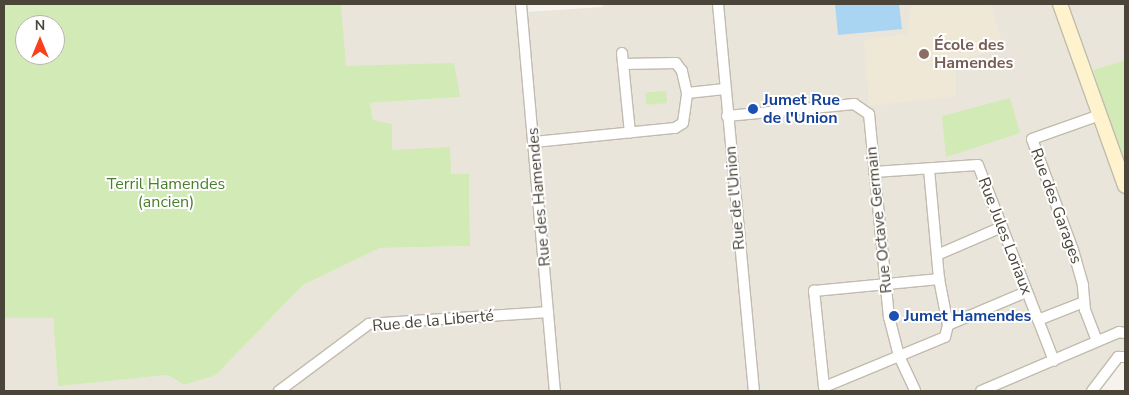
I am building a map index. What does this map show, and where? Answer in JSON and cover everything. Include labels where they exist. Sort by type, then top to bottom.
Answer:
[{"type":"main road","points":[[1060,4],[1125,186]]},
{"type":"street","name":"Rue des Hamendes","points":[[521,4],[555,391]]},
{"type":"street","name":"Rue de l'Union","points":[[718,4],[754,391]]},
{"type":"street","points":[[622,53],[630,133]]},
{"type":"street","points":[[534,142],[674,128],[683,123],[687,93],[682,71],[676,63],[623,64]]},
{"type":"street","points":[[687,93],[725,89]]},
{"type":"street","name":"Rue Octave Germain","points":[[727,116],[854,104],[862,107],[868,114],[884,284],[899,356],[915,391]]},
{"type":"street","name":"Rue des Garages","points":[[1097,341],[1084,302],[1073,250],[1032,140],[1100,115]]},
{"type":"street","name":"Rue Jules Loriaux","points":[[874,172],[978,165],[1054,361]]},
{"type":"street","points":[[928,168],[939,279],[948,325],[946,337],[824,388],[814,291],[939,279]]},
{"type":"street","points":[[937,255],[1002,227]]},
{"type":"street","points":[[948,325],[1026,292]]},
{"type":"street","points":[[1038,320],[1084,302]]},
{"type":"street","name":"Rue de la Liberté","points":[[279,391],[369,324],[548,312]]},
{"type":"street","points":[[981,391],[1118,332],[1125,332]]},
{"type":"street","points":[[1092,391],[1118,357],[1125,357]]},
{"type":"shaded area","points":[[341,4],[518,4],[544,307],[384,322],[543,314],[550,391],[286,391],[366,330],[277,391],[4,391],[4,318],[53,317],[58,385],[168,375],[184,385],[216,375],[303,285],[380,248],[470,246],[469,175],[451,174],[392,150],[373,120],[370,103],[460,97],[345,66]]},
{"type":"shaded area","points":[[603,4],[1056,4],[1125,198],[1125,352],[1100,374],[1087,391],[559,391],[526,12],[603,7]]},
{"type":"shaded area","name":"École des Hamendes","points":[[911,4],[990,4],[1004,49],[956,60],[956,96],[869,106],[864,40],[907,34]]},
{"type":"shaded area","points":[[1064,4],[1125,4],[1125,60],[1093,70]]},
{"type":"green space","name":"Terril Hamendes (ancien)","points":[[4,4],[341,4],[346,66],[454,63],[460,97],[370,103],[373,120],[392,124],[392,150],[450,147],[451,174],[469,174],[470,246],[380,248],[303,285],[216,375],[184,385],[168,375],[58,386],[53,318],[4,318]]},
{"type":"green space","points":[[1125,60],[1125,174],[1093,70]]},
{"type":"green space","points":[[666,91],[667,103],[646,105],[645,93]]},
{"type":"green space","points":[[1010,98],[1020,133],[946,157],[942,116]]},
{"type":"water","points":[[835,4],[899,4],[902,29],[838,35]]},
{"type":"place","name":"École des Hamendes","points":[[924,54]]},
{"type":"place","name":"Jumet Rue de l'Union","points":[[753,109]]},
{"type":"place","name":"Jumet Hamendes","points":[[894,316]]}]
